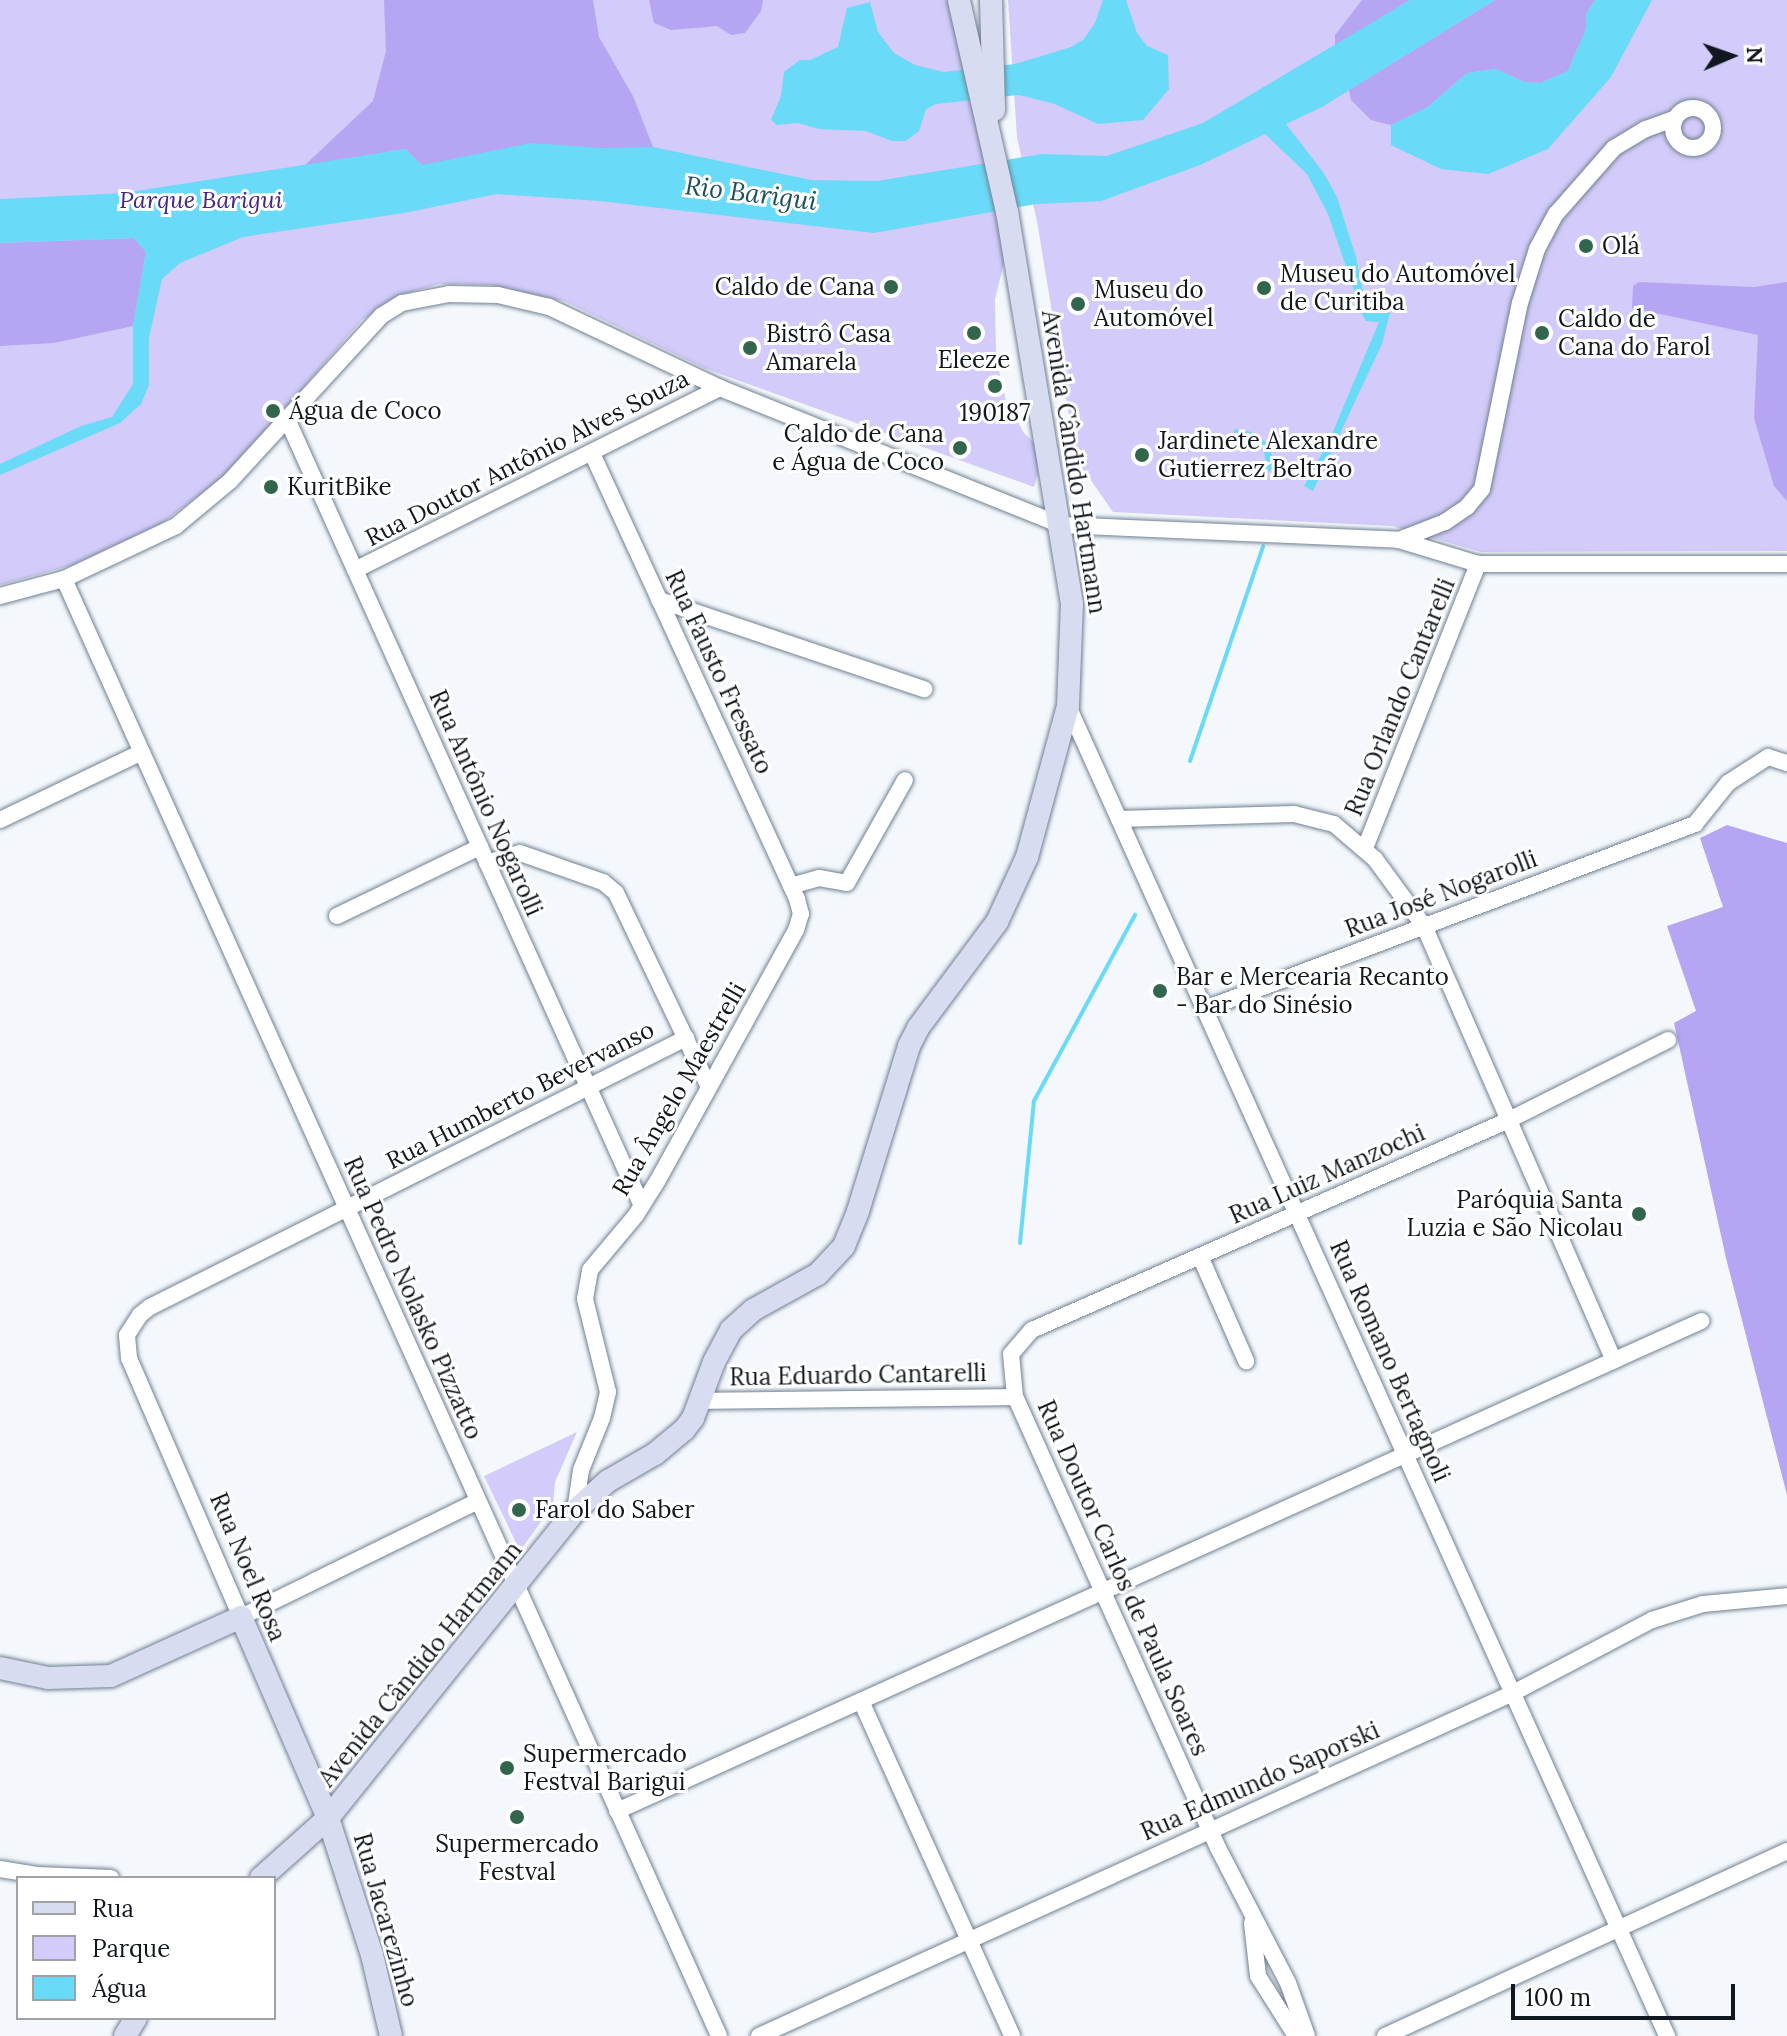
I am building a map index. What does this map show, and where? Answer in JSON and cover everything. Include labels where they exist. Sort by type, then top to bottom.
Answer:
[{"type":"main road","name":"Avenida Cândido Hartmann","points":[[263,1876],[328,1818],[575,1511],[608,1481],[671,1442],[693,1418],[722,1344],[736,1324],[764,1303],[818,1274],[844,1246],[858,1211],[909,1046],[918,1028],[997,922],[1018,880],[1057,757],[1068,706],[1072,604],[995,155],[982,54],[959,0]]},
{"type":"main road","name":"Avenida Cândido Hartmann","points":[[982,54],[991,0]]},
{"type":"main road","points":[[0,1668],[48,1678],[111,1676],[241,1617]]},
{"type":"main road","name":"Rua Noel Rosa","points":[[241,1617],[328,1818]]},
{"type":"main road","name":"Rua Jacarezinho","points":[[328,1818],[372,1955],[391,2036]]},
{"type":"street","points":[[1399,540],[1445,522],[1467,507],[1482,489],[1520,303],[1537,249],[1556,214],[1614,148],[1646,129],[1674,119]]},
{"type":"street","points":[[0,596],[64,579],[176,526],[230,481],[381,316],[413,300],[449,294],[498,295],[549,307],[720,388],[1060,525],[1399,540],[1478,564],[1787,564]]},
{"type":"street","name":"Rua Doutor Antônio Alves Souza","points":[[355,570],[720,388]]},
{"type":"street","name":"Rua Antônio Nogarolli","points":[[287,419],[642,1206]]},
{"type":"street","name":"Rua Fausto Fressato","points":[[591,452],[791,886],[801,914]]},
{"type":"street","name":"Rua Orlando Cantarelli","points":[[1365,848],[1478,564]]},
{"type":"street","name":"Rua Pedro Nolasko Pizzatto","points":[[64,579],[719,2036]]},
{"type":"street","points":[[659,600],[924,689]]},
{"type":"street","name":"Rua Romano Bertagnoli","points":[[1068,706],[1667,2036]]},
{"type":"street","points":[[0,820],[142,752]]},
{"type":"street","name":"Rua José Nogarolli","points":[[1205,1009],[1695,824],[1719,791],[1741,774],[1768,757],[1787,763]]},
{"type":"street","points":[[791,886],[819,878],[847,883],[905,780]]},
{"type":"street","points":[[1119,819],[1294,814],[1334,824],[1365,848],[1424,926],[1614,1360]]},
{"type":"street","points":[[337,916],[480,847]]},
{"type":"street","points":[[487,863],[520,853],[608,885],[616,893],[709,1087]]},
{"type":"street","name":"Rua Ângelo Maestrelli","points":[[575,1511],[581,1470],[602,1418],[608,1392],[588,1316],[586,1284],[595,1260],[642,1206],[796,930],[801,914]]},
{"type":"street","name":"Rua Humberto Bevervanso","points":[[127,1335],[140,1315],[150,1307],[686,1038]]},
{"type":"street","name":"Rua Luiz Manzochi","points":[[1011,1354],[1032,1330],[1509,1120],[1668,1040]]},
{"type":"street","points":[[1200,1256],[1246,1361]]},
{"type":"street","points":[[617,1811],[1701,1321]]},
{"type":"street","name":"Rua Noel Rosa","points":[[127,1335],[129,1358],[241,1617]]},
{"type":"street","name":"Rua Doutor Carlos de Paula Soares","points":[[1011,1354],[1010,1375],[1015,1397],[1211,1830],[1252,1917],[1288,1983],[1307,2036]]},
{"type":"street","name":"Rua Eduardo Cantarelli","points":[[700,1401],[1015,1397]]},
{"type":"street","points":[[241,1617],[478,1501]]},
{"type":"street","name":"Rua Edmundo Saporski","points":[[759,2036],[1513,1693],[1652,1620],[1703,1604],[1787,1596]]},
{"type":"street","points":[[861,1701],[1012,2036]]},
{"type":"street","points":[[1385,2036],[1787,1851]]},
{"type":"street","points":[[0,1869],[62,1876]]},
{"type":"street","points":[[1252,1917],[1258,1976],[1296,2036]]},
{"type":"green space","name":"Parque Barigui","points":[[0,0],[950,0],[1007,251],[995,299],[996,358],[1006,401],[1024,433],[1044,452],[1034,487],[704,368],[566,302],[492,285],[439,284],[401,295],[362,320],[230,472],[162,523],[73,565],[0,585]]},
{"type":"green space","points":[[1008,0],[1787,0],[1787,551],[1481,552],[1392,526],[1113,512],[1076,459],[1037,221],[1017,138]]},
{"type":"green space","points":[[577,1432],[555,1482],[553,1505],[520,1551],[484,1476]]},
{"type":"shaded area","points":[[384,0],[593,0],[599,37],[633,96],[653,147],[422,165],[405,149],[304,166],[373,101],[386,51]]},
{"type":"shaded area","points":[[649,0],[763,0],[761,11],[745,33],[731,35],[717,26],[671,30],[654,23]]},
{"type":"shaded area","points":[[1362,0],[1410,0],[1335,46],[1335,35]]},
{"type":"shaded area","points":[[1495,0],[1595,0],[1586,14],[1586,29],[1568,71],[1541,83],[1524,82],[1496,69],[1467,73],[1428,107],[1391,125],[1371,120],[1351,100],[1349,90]]},
{"type":"shaded area","points":[[134,238],[146,252],[133,326],[54,343],[0,346],[0,243]]},
{"type":"shaded area","points":[[1639,282],[1754,287],[1787,282],[1787,501],[1774,486],[1754,418],[1758,335],[1632,308],[1633,286]]},
{"type":"shaded area","points":[[1727,825],[1787,843],[1787,1495],[1726,1258],[1674,1023],[1696,1011],[1667,926],[1723,907],[1700,838]]},
{"type":"water","points":[[1103,0],[1126,0],[1137,33],[1147,46],[1168,55],[1169,89],[1143,120],[1098,124],[1055,104],[1019,95],[936,104],[926,109],[919,131],[906,141],[892,141],[866,131],[819,129],[798,123],[777,125],[771,120],[781,96],[784,72],[800,60],[810,60],[838,47],[847,8],[870,2],[878,32],[894,53],[915,65],[944,72],[1015,64],[1071,47],[1084,39],[1095,23]]},
{"type":"water","name":"Rio Barigui","points":[[1410,0],[1495,0],[1322,107],[1286,124],[1323,172],[1337,197],[1356,257],[1366,305],[1370,308],[1385,294],[1389,299],[1390,313],[1382,344],[1313,491],[1304,486],[1329,441],[1379,322],[1366,321],[1363,316],[1328,214],[1307,174],[1265,134],[1200,165],[1101,201],[1036,204],[874,233],[600,201],[497,194],[404,213],[243,237],[180,263],[162,279],[149,338],[149,385],[141,404],[120,423],[0,475],[0,464],[81,426],[112,417],[133,384],[133,326],[146,252],[134,238],[0,243],[0,199],[124,193],[405,149],[422,165],[531,143],[602,148],[653,147],[811,180],[877,181],[1042,154],[1107,156],[1203,123]]},
{"type":"water","points":[[1595,0],[1652,0],[1611,77],[1548,149],[1488,174],[1441,169],[1391,145],[1391,125],[1428,107],[1467,73],[1496,69],[1524,82],[1540,83],[1568,71],[1586,29],[1586,14]]},
{"type":"water","points":[[1235,429],[1251,432],[1267,443],[1274,460],[1272,470],[1266,473],[1262,469],[1266,461],[1263,447],[1256,443],[1251,452],[1234,433]]},
{"type":"waterway","points":[[1190,761],[1263,546]]},
{"type":"waterway","points":[[1020,1243],[1034,1101],[1135,915]]},
{"type":"place","name":"Olá","points":[[1586,246]]},
{"type":"place","name":"Caldo de Cana","points":[[891,287]]},
{"type":"place","name":"Museu do Automóvel de Curitiba","points":[[1264,288]]},
{"type":"place","name":"Museu do Automóvel","points":[[1078,304]]},
{"type":"place","name":"Eleeze","points":[[974,333]]},
{"type":"place","name":"Caldo de Cana do Farol","points":[[1542,333]]},
{"type":"place","name":"Bistrô Casa Amarela","points":[[750,348]]},
{"type":"place","name":"190187","points":[[995,386]]},
{"type":"place","name":"Água de Coco","points":[[273,411]]},
{"type":"place","name":"Caldo de Cana e Água de Coco","points":[[960,448]]},
{"type":"place","name":"Jardinete Alexandre Gutierrez Beltrão","points":[[1142,455]]},
{"type":"place","name":"KuritBike","points":[[271,487]]},
{"type":"place","name":"Bar e Mercearia Recanto - Bar do Sinésio","points":[[1160,991]]},
{"type":"place","name":"Paróquia Santa Luzia e São Nicolau","points":[[1639,1214]]},
{"type":"place","name":"Farol do Saber","points":[[519,1510]]},
{"type":"place","name":"Supermercado Festval Barigui","points":[[507,1768]]},
{"type":"place","name":"Supermercado Festval","points":[[517,1817]]}]
